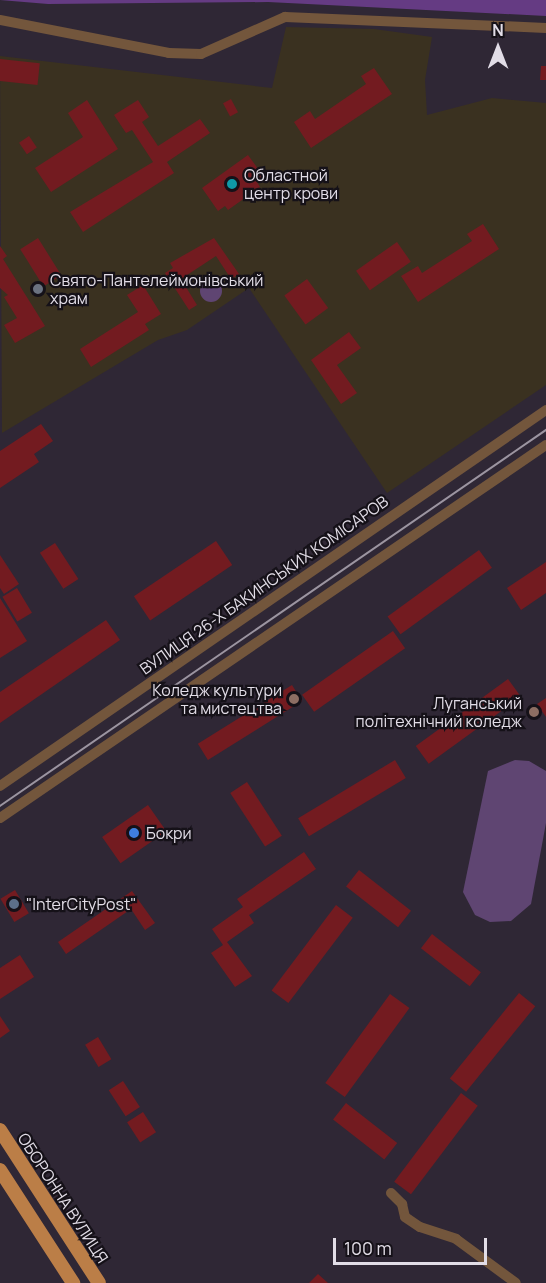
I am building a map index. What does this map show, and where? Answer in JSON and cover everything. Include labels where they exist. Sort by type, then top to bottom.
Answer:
[{"type":"main road","name":"ОБОРОННА ВУЛИЦЯ","points":[[0,1130],[99,1283]]},
{"type":"main road","points":[[0,1170],[73,1283]]},
{"type":"street","points":[[0,21],[169,53],[201,54],[285,17],[546,28]]},
{"type":"street","name":"ВУЛИЦЯ 26-Х БАКИНСЬКИХ КОМІСАРОВ","points":[[0,786],[546,410]]},
{"type":"street","points":[[0,819],[546,445]]},
{"type":"street","points":[[391,1192],[402,1204],[405,1217],[420,1227],[456,1239],[516,1283]]},
{"type":"shaded area","points":[[0,0],[546,0],[546,16],[268,2],[48,4]]},
{"type":"shaded area","points":[[286,27],[374,29],[432,37],[425,80],[427,115],[492,98],[546,103],[546,385],[387,493],[249,288],[187,330],[158,340],[2,433],[0,56],[272,88]]},
{"type":"shaded area","points":[[211,280],[219,283],[222,291],[219,299],[211,302],[203,299],[200,291],[203,283]]},
{"type":"shaded area","points":[[515,760],[529,761],[546,771],[546,823],[531,904],[511,921],[490,922],[475,915],[463,892],[488,771]]},
{"type":"building","points":[[0,59],[40,63],[37,85],[0,81]]},
{"type":"building","points":[[541,66],[546,66],[546,80],[540,80]]},
{"type":"building","points":[[374,68],[392,94],[311,148],[294,122],[310,111],[315,119],[366,84],[361,76]]},
{"type":"building","points":[[231,99],[238,112],[230,116],[223,103]]},
{"type":"building","points":[[87,100],[118,149],[51,192],[35,168],[83,137],[68,113]]},
{"type":"building","points":[[138,100],[149,117],[142,122],[158,146],[200,119],[210,133],[167,162],[174,173],[83,232],[70,212],[153,162],[132,130],[126,133],[114,115]]},
{"type":"building","points":[[29,136],[37,148],[27,154],[19,143]]},
{"type":"building","name":"Областной центр крови","points":[[248,155],[264,177],[257,182],[260,187],[228,210],[225,206],[218,211],[202,188]]},
{"type":"building","points":[[483,224],[499,249],[418,302],[401,276],[418,266],[422,273],[472,241],[467,234]]},
{"type":"building","points":[[38,238],[61,275],[44,286],[20,249]]},
{"type":"building","points":[[214,238],[239,274],[231,279],[216,256],[181,279],[197,305],[189,310],[165,273],[173,268],[170,263]]},
{"type":"building","points":[[397,242],[411,262],[370,290],[356,271]]},
{"type":"building","points":[[0,246],[7,256],[3,259],[45,326],[15,343],[4,325],[17,318],[4,297],[8,295],[0,288]]},
{"type":"building","points":[[307,279],[328,308],[306,325],[284,295]]},
{"type":"building","points":[[143,285],[161,314],[145,324],[149,330],[91,367],[80,349],[138,312],[127,295]]},
{"type":"building","points":[[349,332],[361,348],[337,365],[357,393],[341,404],[311,360]]},
{"type":"building","points":[[41,424],[53,441],[34,454],[39,462],[0,488],[0,451]]},
{"type":"building","points":[[216,541],[232,565],[150,620],[134,596]]},
{"type":"building","points":[[55,543],[78,579],[63,589],[40,553]]},
{"type":"building","points":[[479,550],[492,568],[401,634],[388,616]]},
{"type":"building","points":[[0,555],[19,584],[4,594],[0,588]]},
{"type":"building","points":[[546,562],[546,593],[521,610],[507,588]]},
{"type":"building","points":[[17,588],[32,613],[17,622],[2,597]]},
{"type":"building","points":[[0,598],[27,641],[0,658]]},
{"type":"building","points":[[106,620],[120,640],[0,723],[0,692]]},
{"type":"building","points":[[393,631],[405,648],[314,712],[302,695]]},
{"type":"building","points":[[508,679],[521,697],[429,764],[416,746]]},
{"type":"building","points":[[292,685],[302,701],[208,760],[198,744]]},
{"type":"building","points":[[546,698],[546,717],[537,704]]},
{"type":"building","points":[[395,760],[406,778],[309,836],[298,818]]},
{"type":"building","points":[[247,782],[282,836],[265,847],[230,793]]},
{"type":"building","points":[[148,805],[166,831],[120,863],[102,837]]},
{"type":"building","points":[[304,852],[316,869],[249,915],[254,923],[227,942],[252,976],[235,987],[211,953],[223,945],[212,929],[243,907],[237,899]]},
{"type":"building","points":[[359,870],[411,911],[398,927],[346,887]]},
{"type":"building","points":[[15,890],[29,913],[14,922],[0,899]]},
{"type":"building","points":[[132,891],[155,923],[145,930],[131,909],[66,954],[58,942]]},
{"type":"building","points":[[336,905],[353,918],[288,1003],[272,990]]},
{"type":"building","points":[[432,934],[481,972],[470,986],[421,948]]},
{"type":"building","points":[[20,955],[34,977],[0,999],[0,968]]},
{"type":"building","points":[[519,993],[535,1006],[466,1092],[450,1078]]},
{"type":"building","points":[[390,994],[409,1008],[345,1097],[325,1083]]},
{"type":"building","points":[[0,1016],[10,1031],[0,1038]]},
{"type":"building","points":[[98,1037],[111,1059],[99,1067],[85,1045]]},
{"type":"building","points":[[123,1081],[140,1107],[126,1116],[109,1090]]},
{"type":"building","points":[[461,1093],[478,1106],[411,1194],[394,1182]]},
{"type":"building","points":[[346,1103],[397,1143],[384,1160],[333,1120]]},
{"type":"building","points":[[143,1112],[156,1132],[140,1142],[127,1122]]},
{"type":"building","points":[[318,1274],[328,1283],[309,1283]]},
{"type":"tram line","points":[[0,806],[546,430]]},
{"type":"place","name":"Областной центр крови","points":[[232,184]]},
{"type":"place","name":"Свято-Пантелеймонівський храм","points":[[38,289]]},
{"type":"place","name":"Коледж культури та мистецтва","points":[[294,699]]},
{"type":"place","name":"Луганський політехнічний коледж","points":[[534,712]]},
{"type":"place","name":"Бокри","points":[[134,833]]},
{"type":"place","name":"\"InterCityPost\"","points":[[14,904]]}]
